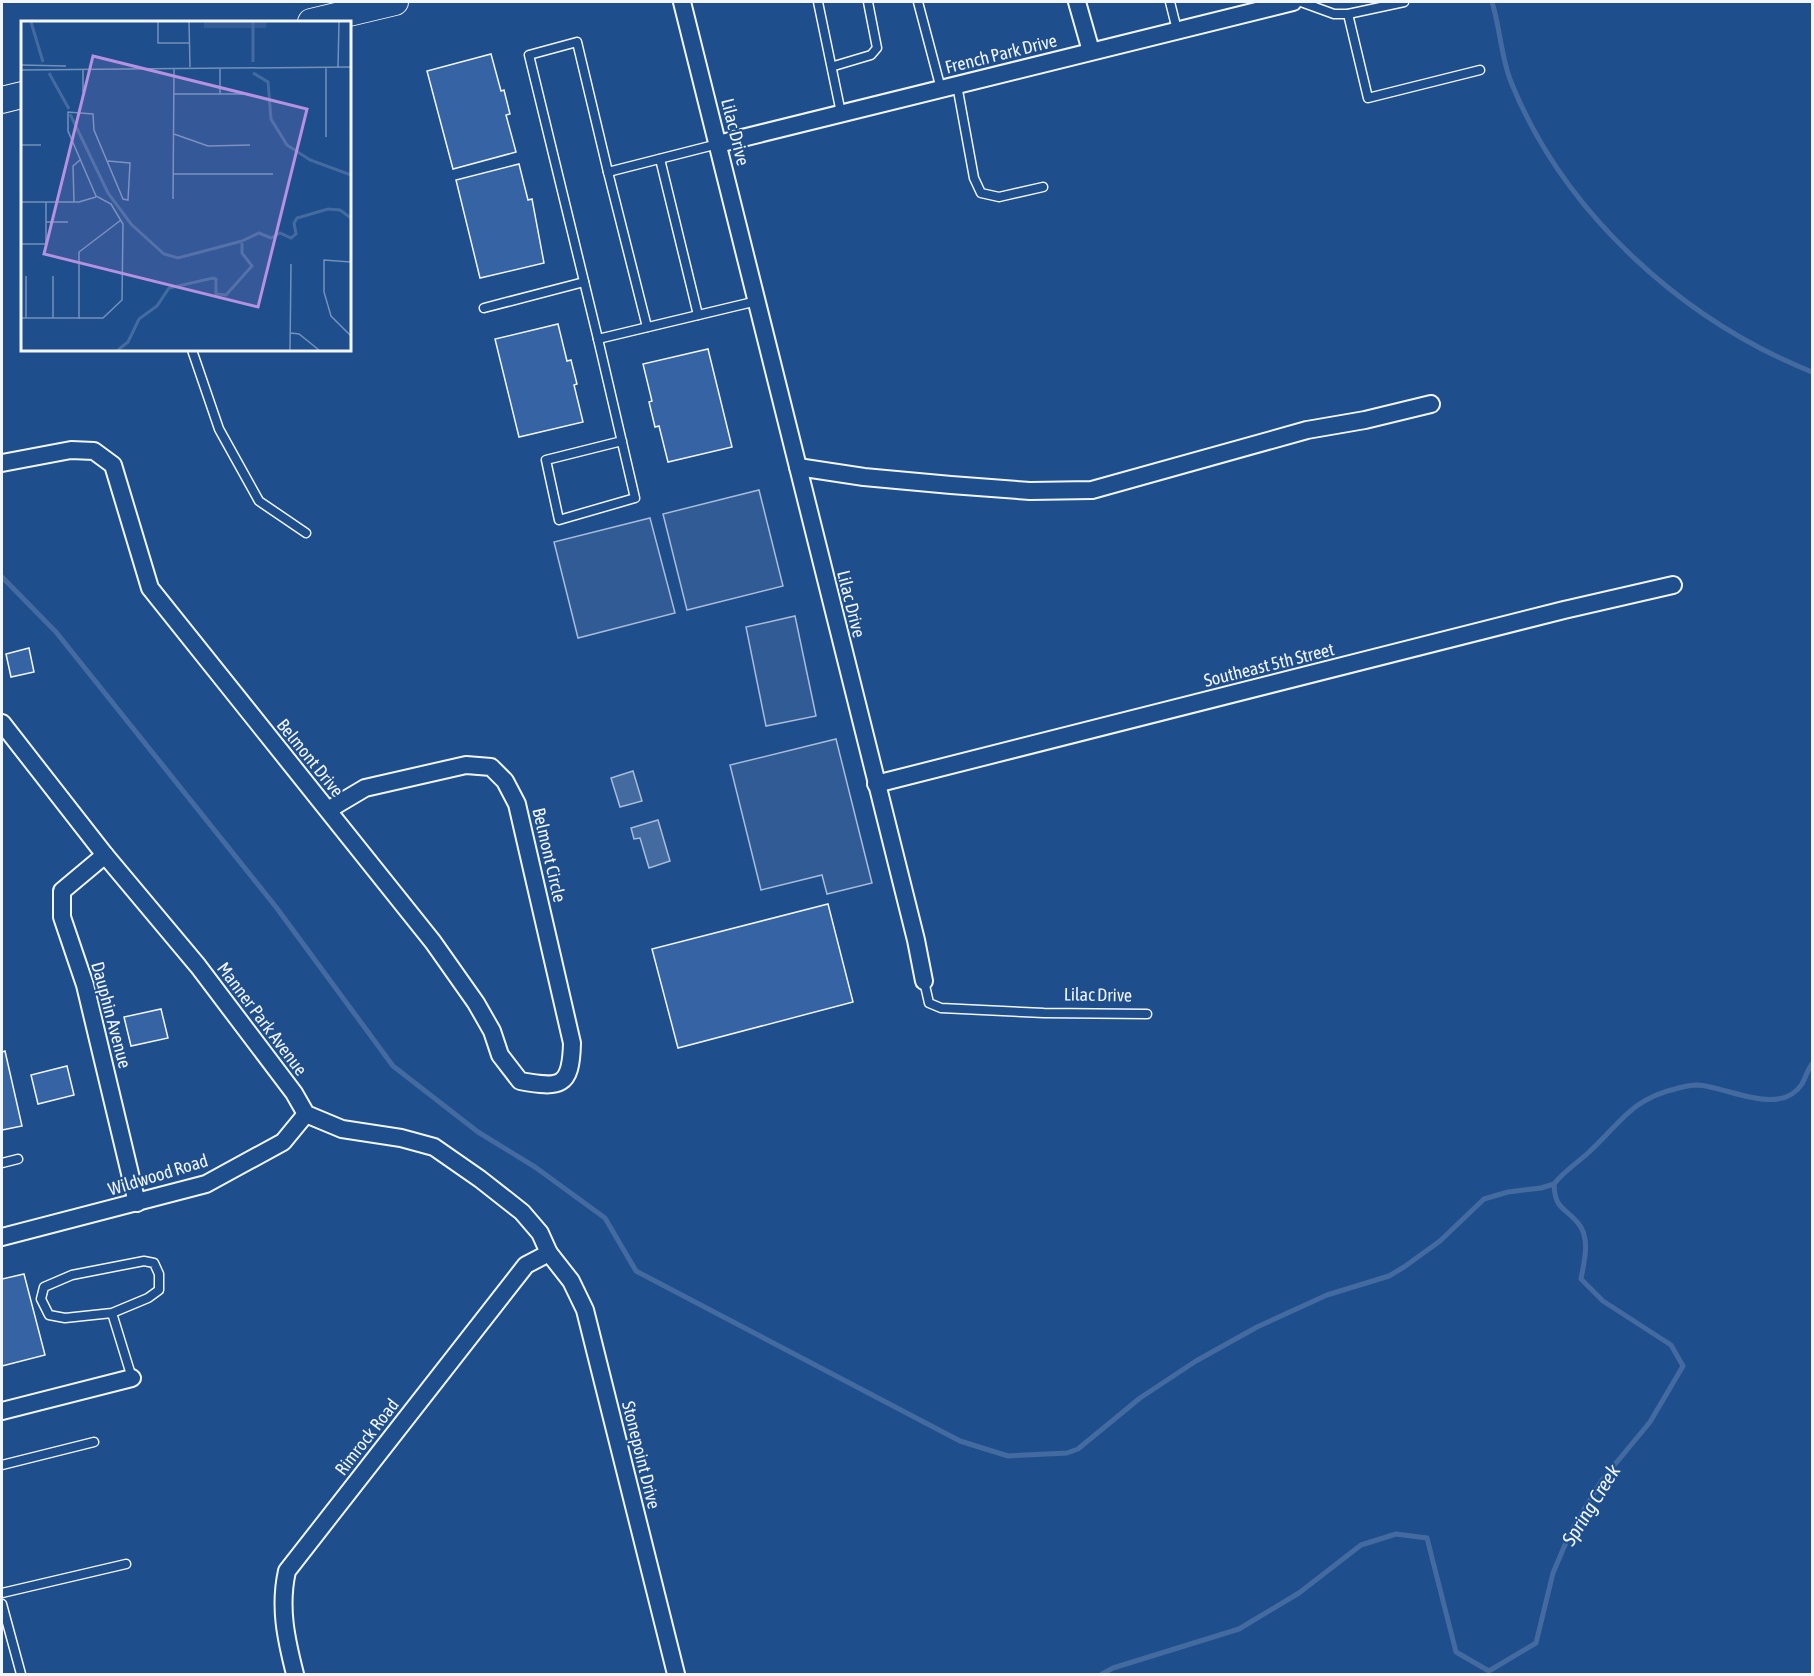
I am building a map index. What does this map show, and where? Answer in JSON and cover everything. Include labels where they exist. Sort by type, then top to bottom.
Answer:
[{"type":"main road","points":[[315,21],[395,2]]},
{"type":"main road","points":[[2,100],[21,95]]},
{"type":"street","name":"Lilac Drive","points":[[682,2],[916,940],[924,981]]},
{"type":"street","points":[[1077,2],[1091,51]]},
{"type":"street","name":"French Park Drive","points":[[718,144],[1292,2]]},
{"type":"street","points":[[798,467],[864,477],[996,488],[1092,490],[1307,430],[1365,420],[1431,404]]},
{"type":"street","name":"Belmont Drive","points":[[2,463],[70,450],[94,451],[113,465],[136,548],[150,588],[328,810],[464,986],[492,1032],[500,1055],[520,1081]]},
{"type":"street","name":"Southeast 5th Street","points":[[876,784],[1564,610],[1673,585]]},
{"type":"street","name":"Manner Park Avenue","points":[[2,723],[105,855],[198,966],[294,1093],[306,1114]]},
{"type":"street","name":"Belmont Circle","points":[[328,810],[365,788],[466,765],[490,767],[505,781],[517,804],[573,1043],[572,1067],[564,1080],[549,1086],[520,1081]]},
{"type":"street","name":"Dauphin Avenue","points":[[105,855],[62,891],[62,917],[85,985],[137,1203]]},
{"type":"street","points":[[306,1114],[342,1129],[401,1138],[434,1147],[522,1212],[540,1233],[549,1253]]},
{"type":"street","name":"Wildwood Road","points":[[2,1237],[206,1184],[233,1171],[248,1159],[283,1142],[306,1114]]},
{"type":"street","name":"Rimrock Road","points":[[295,1674],[284,1630],[282,1594],[287,1571],[526,1265],[549,1253]]},
{"type":"street","name":"Stonepoint Drive","points":[[549,1253],[571,1281],[585,1310],[676,1674]]},
{"type":"street","points":[[2,1411],[132,1378]]},
{"type":"lane","points":[[818,2],[834,66],[841,114]]},
{"type":"lane","points":[[834,66],[871,55],[877,48],[868,2]]},
{"type":"lane","points":[[918,2],[949,87],[974,178],[981,194],[999,197],[1043,188]]},
{"type":"lane","points":[[1170,2],[1177,30]]},
{"type":"lane","points":[[1292,2],[1334,14],[1348,14],[1404,2]]},
{"type":"lane","points":[[1348,14],[1368,98],[1480,70]]},
{"type":"lane","points":[[622,441],[546,460],[559,520],[635,498],[622,441],[598,339],[529,56],[578,42],[647,327]]},
{"type":"lane","points":[[609,172],[718,144]]},
{"type":"lane","points":[[660,159],[698,315]]},
{"type":"lane","points":[[484,308],[584,282]]},
{"type":"lane","points":[[598,339],[757,301]]},
{"type":"lane","points":[[192,351],[219,429],[259,501],[306,533]]},
{"type":"lane","name":"Lilac Drive","points":[[924,981],[929,1003],[941,1008],[1044,1013],[1147,1014]]},
{"type":"lane","points":[[2,1163],[18,1159]]},
{"type":"lane","points":[[144,1261],[154,1263],[159,1274],[159,1290],[112,1313],[65,1318],[49,1315],[41,1299],[44,1287],[72,1275],[144,1261]]},
{"type":"lane","points":[[112,1313],[132,1378]]},
{"type":"lane","points":[[2,1465],[94,1442]]},
{"type":"lane","points":[[2,1593],[126,1564]]},
{"type":"lane","points":[[2,1604],[21,1674]]},
{"type":"shaded area","points":[[759,490],[783,586],[687,610],[663,514]]},
{"type":"shaded area","points":[[650,518],[675,613],[578,638],[554,542]]},
{"type":"shaded area","points":[[795,616],[816,716],[766,726],[746,627]]},
{"type":"shaded area","points":[[836,739],[872,883],[827,894],[822,875],[761,890],[730,765]]},
{"type":"shaded area","points":[[633,771],[642,801],[620,807],[611,778]]},
{"type":"shaded area","points":[[658,820],[670,861],[649,868],[640,838],[634,839],[631,828]]},
{"type":"building","points":[[491,54],[501,91],[504,90],[510,114],[506,115],[516,152],[453,169],[427,71]]},
{"type":"building","points":[[519,164],[528,200],[532,199],[544,263],[480,278],[456,180]]},
{"type":"building","points":[[558,324],[567,361],[571,360],[577,384],[574,385],[583,422],[519,437],[495,339]]},
{"type":"building","points":[[708,349],[732,447],[668,462],[659,426],[655,427],[649,402],[652,401],[643,364]]},
{"type":"building","points":[[29,648],[34,672],[11,677],[6,654]]},
{"type":"building","points":[[828,904],[853,1002],[678,1048],[652,949]]},
{"type":"building","points":[[161,1009],[168,1038],[131,1046],[124,1017]]},
{"type":"building","points":[[5,1051],[22,1126],[2,1130],[2,1052]]},
{"type":"building","points":[[67,1066],[74,1095],[38,1104],[31,1075]]},
{"type":"building","points":[[24,1274],[45,1355],[2,1366],[2,1279]]},
{"type":"waterway","points":[[1492,2],[1511,82],[1534,130],[1562,175],[1595,218],[1633,257],[1674,292],[1718,323],[1764,350],[1812,372]]},
{"type":"waterway","points":[[2,577],[56,632],[276,907],[393,1066],[478,1132],[535,1167],[605,1218],[636,1271],[960,1441],[1008,1456],[1067,1453],[1078,1449],[1140,1398],[1196,1361],[1257,1327],[1327,1295],[1389,1276],[1404,1267],[1440,1241],[1484,1199],[1508,1192],[1554,1184]]},
{"type":"waterway","name":"Spring Creek","points":[[1102,1674],[1113,1668],[1239,1629],[1299,1593],[1361,1545],[1396,1534],[1427,1538],[1456,1652],[1489,1671],[1536,1643],[1553,1573],[1570,1533],[1602,1480],[1650,1422],[1683,1366],[1671,1345],[1603,1301],[1581,1279],[1586,1250],[1584,1236],[1578,1223],[1558,1203],[1554,1184],[1626,1115],[1647,1099],[1675,1089],[1697,1085],[1752,1098],[1780,1099],[1792,1094],[1802,1084],[1812,1064]]}]
